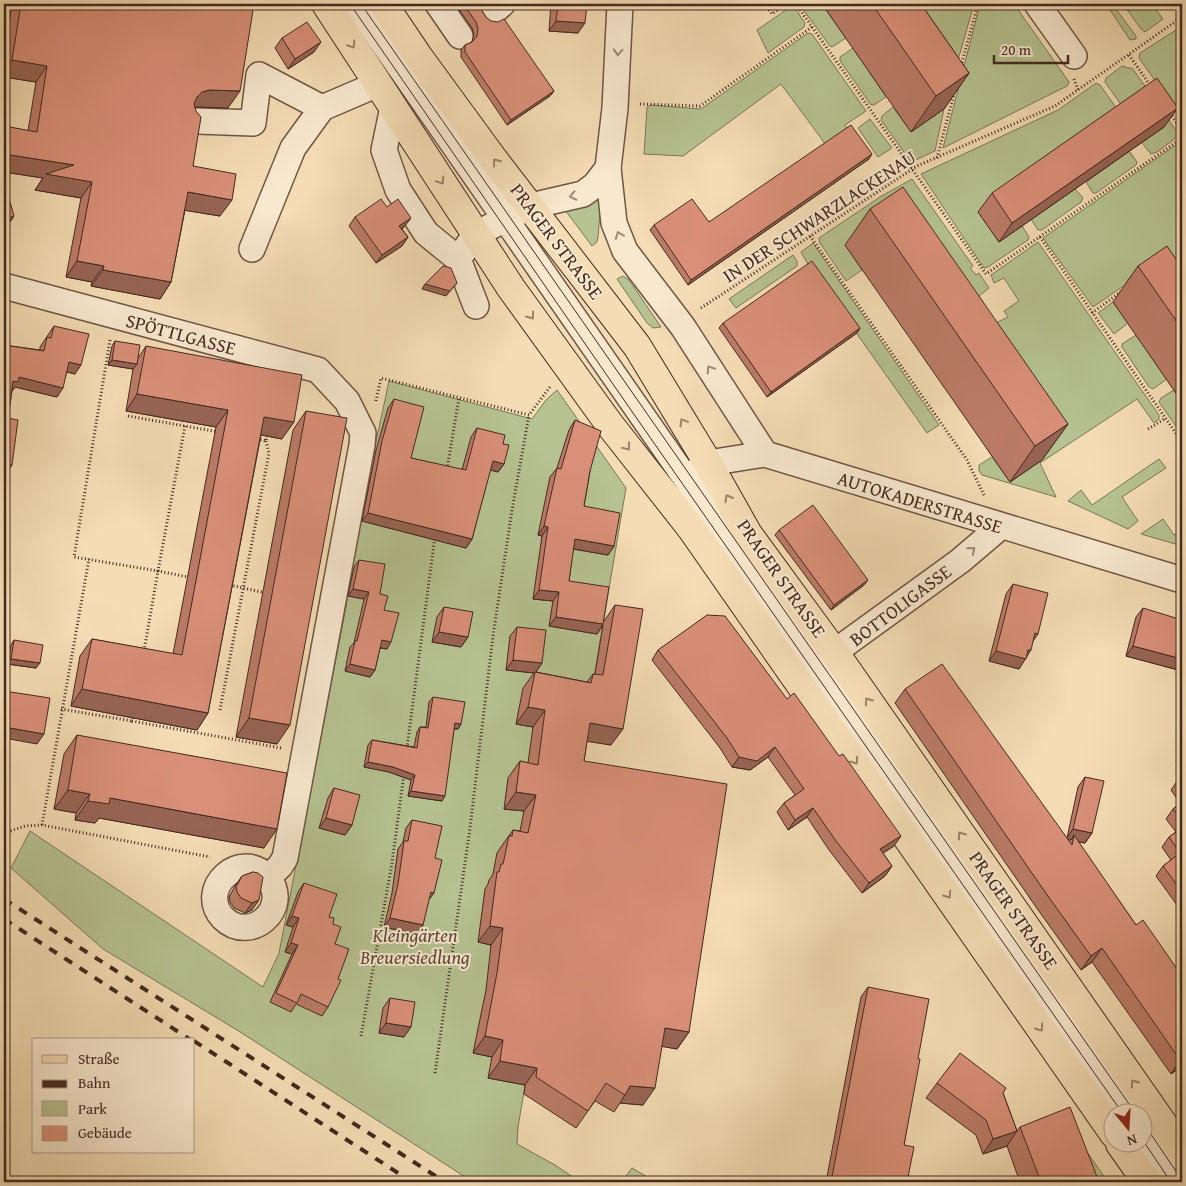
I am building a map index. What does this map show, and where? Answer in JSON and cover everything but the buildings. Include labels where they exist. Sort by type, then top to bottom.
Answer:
[{"type":"main road","name":"PRAGER STRASSE","points":[[326,4],[512,288],[610,425],[674,485],[691,528],[816,666],[1182,1151]]},
{"type":"main road","name":"PRAGER STRASSE","points":[[383,4],[494,160],[637,346],[748,534],[816,666],[1104,1118]]},
{"type":"main road","points":[[1127,1154],[1147,1182]]},
{"type":"street","points":[[356,4],[506,218],[674,485]]},
{"type":"street","points":[[438,4],[460,36]]},
{"type":"street","points":[[620,4],[615,102],[608,168],[614,222],[625,250],[680,323],[765,454]]},
{"type":"street","points":[[1037,4],[1074,56]]},
{"type":"street","points":[[197,121],[252,123],[259,75],[322,108]]},
{"type":"street","points":[[252,250],[293,148],[322,108],[378,84]]},
{"type":"street","points":[[393,107],[384,150],[398,190],[426,233],[458,259],[476,306]]},
{"type":"street","points":[[458,259],[476,234],[531,206],[583,194],[596,185],[608,168]]},
{"type":"street","name":"SPÖTTLGASSE","points":[[4,286],[318,370],[347,401],[363,433],[285,858],[268,878]]},
{"type":"street","name":"AUTOKADERSTRASSE","points":[[674,485],[708,464],[765,454],[1000,527],[1182,580]]},
{"type":"street","name":"BOTTOLIGASSE","points":[[816,666],[960,560],[1000,527]]},
{"type":"street","points":[[816,666],[1123,1104]]},
{"type":"street","points":[[246,867],[256,869],[268,878],[275,891],[276,900],[267,918],[259,924],[250,927],[240,927],[230,923],[223,917],[217,907],[215,896],[218,884],[225,875],[235,869],[246,867]]},
{"type":"street","points":[[1154,1147],[1178,1182]]},
{"type":"path","points":[[740,4],[743,6],[747,4]]},
{"type":"path","points":[[765,4],[772,14],[787,4]]},
{"type":"path","points":[[796,4],[986,274],[1182,138]]},
{"type":"path","points":[[960,71],[978,4]]},
{"type":"path","name":"IN DER SCHWARZLACKENAU","points":[[680,323],[911,170],[1055,106],[1182,18]]},
{"type":"path","points":[[615,102],[700,106],[812,27]]},
{"type":"path","points":[[1129,55],[1150,86]]},
{"type":"path","points":[[937,158],[955,91]]},
{"type":"path","points":[[1166,108],[1182,131]]},
{"type":"path","points":[[810,236],[967,460],[1000,527]]},
{"type":"path","points":[[1040,237],[1182,442]]},
{"type":"path","points":[[1092,312],[1124,290]]},
{"type":"path","points":[[110,338],[74,556],[188,577]]},
{"type":"path","points":[[375,403],[381,378],[529,415]]},
{"type":"path","points":[[435,1073],[512,510],[529,415],[554,383]]},
{"type":"path","points":[[446,474],[459,398]]},
{"type":"path","points":[[128,416],[221,432]]},
{"type":"path","points":[[1148,429],[1166,418]]},
{"type":"path","points":[[144,656],[185,426]]},
{"type":"path","points":[[220,710],[269,453],[267,439],[248,438]]},
{"type":"path","points":[[406,755],[436,531]]},
{"type":"path","points":[[42,825],[90,559]]},
{"type":"path","points":[[224,584],[262,592]]},
{"type":"path","points":[[62,709],[305,752]]},
{"type":"path","points":[[132,721],[134,712]]},
{"type":"path","points":[[361,1036],[392,864],[405,765]]},
{"type":"path","points":[[4,833],[25,826],[42,825],[214,858],[230,872]]},
{"type":"green space","points":[[799,4],[822,4],[846,38],[832,47],[830,46]]},
{"type":"green space","points":[[871,4],[974,4],[944,109],[935,151],[911,162],[881,120],[882,116],[893,107],[911,132]]},
{"type":"green space","points":[[980,4],[1014,4],[1069,82],[1067,86],[943,148]]},
{"type":"green space","points":[[1106,4],[1112,4],[1136,36],[1136,39],[1130,40]]},
{"type":"green space","points":[[1123,4],[1152,4],[1163,19],[1145,32]]},
{"type":"green space","points":[[793,5],[805,23],[804,27],[768,53],[757,30]]},
{"type":"green space","points":[[1176,30],[1182,40],[1182,45],[1176,50],[1182,58],[1182,119],[1139,58],[1140,53]]},
{"type":"green space","points":[[808,33],[812,34],[866,111],[845,125],[848,130],[826,145],[781,84],[683,156],[644,154],[647,107],[651,105],[701,109]]},
{"type":"green space","points":[[853,48],[886,97],[874,105],[871,105],[840,61],[840,57]]},
{"type":"green space","points":[[1122,66],[1133,69],[1178,133],[1177,137],[1157,152],[1151,154],[1142,143],[1125,110],[1105,82],[1106,78]]},
{"type":"green space","points":[[1096,83],[1100,85],[1120,113],[978,212],[999,242],[1022,226],[1029,237],[1028,240],[984,268],[921,174],[1058,110]]},
{"type":"green space","points":[[870,119],[892,148],[878,157],[858,128]]},
{"type":"green space","points":[[1177,144],[1182,144],[1182,258],[1162,273],[1137,274],[1127,280],[1128,283],[1093,307],[1043,238]]},
{"type":"green space","points":[[1129,151],[1137,162],[1136,165],[1096,193],[1093,193],[1086,182]]},
{"type":"green space","points":[[912,179],[973,266],[970,268],[976,275],[979,273],[989,288],[979,296],[996,323],[1008,317],[1004,311],[1019,301],[1004,278],[994,283],[991,275],[1038,242],[1159,415],[1159,419],[1154,423],[1137,399],[1040,463],[1056,497],[982,475],[979,471],[979,465],[992,457],[1010,482],[1042,459],[845,245],[862,270],[846,281],[820,243],[819,238],[880,197]]},
{"type":"green space","points":[[1075,189],[1083,198],[1081,202],[1042,230],[1038,230],[1031,219]]},
{"type":"green space","points":[[598,198],[601,202],[598,237],[597,242],[592,246],[565,210],[581,207]]},
{"type":"green space","points":[[813,243],[939,425],[927,433],[809,266],[801,252]]},
{"type":"green space","points":[[793,255],[797,261],[797,266],[736,308],[729,299]]},
{"type":"green space","points":[[623,276],[629,280],[661,327],[653,328],[647,323],[617,279]]},
{"type":"green space","points":[[1113,302],[1128,323],[1114,334],[1098,313]]},
{"type":"green space","points":[[1136,335],[1167,379],[1153,389],[1149,387],[1122,347],[1122,344]]},
{"type":"green space","name":"Kleingärten Breuersiedlung","points":[[389,381],[532,419],[546,400],[557,390],[626,488],[518,1127],[517,1144],[555,1165],[580,1182],[473,1182],[237,1030],[103,949],[11,868],[30,831],[263,987],[279,953],[346,607],[357,530]]},
{"type":"green space","points":[[1174,390],[1182,402],[1182,435],[1159,402],[1161,398]]},
{"type":"green space","points":[[1159,459],[1166,468],[1122,497],[1138,521],[1128,529],[1068,501],[1081,490],[1092,505]]},
{"type":"green space","points":[[1163,519],[1174,535],[1182,529],[1182,546],[1141,534]]},
{"type":"green space","points":[[1082,1145],[1108,1182],[1094,1182]]},
{"type":"green space","points":[[632,1168],[656,1182],[622,1182]]},
{"type":"tram line","points":[[350,4],[1116,1104]]},
{"type":"tram line","points":[[361,4],[1129,1104]]},
{"type":"tram line","points":[[1154,1139],[1182,1180]]},
{"type":"tram line","points":[[1152,1154],[1171,1182]]},
{"type":"railway","points":[[4,899],[445,1182]]},
{"type":"railway","points":[[4,919],[188,1038]]},
{"type":"railway","points":[[195,1042],[412,1182]]}]
